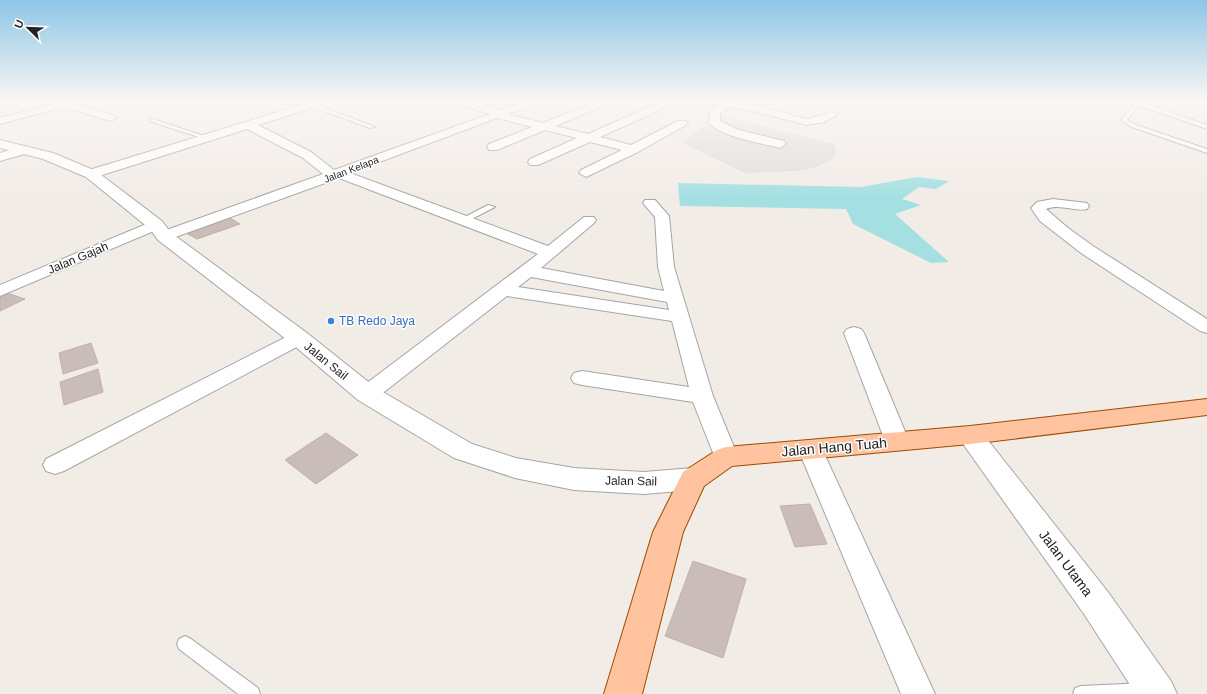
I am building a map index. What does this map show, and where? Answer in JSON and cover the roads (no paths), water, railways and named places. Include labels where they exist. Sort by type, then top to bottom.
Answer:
[{"type":"main road","name":"Jalan Hang Tuah","points":[[693,479],[726,457],[970,435],[1207,407]]},
{"type":"main road","points":[[623,694],[668,532],[693,479]]},
{"type":"street","points":[[92,174],[225,132]]},
{"type":"street","points":[[261,132],[307,154],[337,175],[465,219],[550,253]]},
{"type":"street","name":"Jalan Kelapa","points":[[160,231],[337,175],[450,132]]},
{"type":"street","points":[[493,147],[529,132]]},
{"type":"street","points":[[570,132],[634,149]]},
{"type":"street","points":[[534,162],[599,132]]},
{"type":"street","points":[[586,173],[665,132]]},
{"type":"street","points":[[737,132],[780,144]]},
{"type":"street","name":"Jalan Sail","points":[[0,144],[48,156],[92,174],[160,231],[299,338],[367,394],[463,451],[515,468],[590,480],[644,483],[693,479]]},
{"type":"street","points":[[0,157],[24,150]]},
{"type":"street","points":[[650,203],[662,216],[666,268],[702,396],[726,457]]},
{"type":"street","points":[[1082,206],[1054,203],[1046,204],[1038,208],[1039,212],[1053,224],[1100,258],[1207,327]]},
{"type":"street","points":[[367,394],[528,271],[589,220]]},
{"type":"street","name":"Jalan Gajah","points":[[0,291],[160,231]]},
{"type":"street","points":[[528,271],[675,298]]},
{"type":"street","points":[[502,290],[680,317]]},
{"type":"street","points":[[854,333],[897,442]]},
{"type":"street","points":[[55,465],[299,338]]},
{"type":"street","points":[[582,378],[702,396]]},
{"type":"street","name":"Jalan Utama","points":[[970,435],[1096,603],[1157,692]]},
{"type":"street","points":[[810,449],[918,694]]},
{"type":"lane","points":[[190,132],[207,138]]},
{"type":"lane","points":[[1153,132],[1207,151]]},
{"type":"lane","points":[[465,219],[491,207]]},
{"type":"lane","points":[[185,644],[252,694]]},
{"type":"lane","points":[[1081,694],[1157,692]]},
{"type":"water","points":[[917,177],[949,181],[936,189],[919,187],[902,199],[921,205],[895,214],[949,262],[931,263],[853,224],[846,209],[680,206],[678,183],[861,187]]},
{"type":"place","name":"TB Redo Jaya","points":[[331,321]]}]
